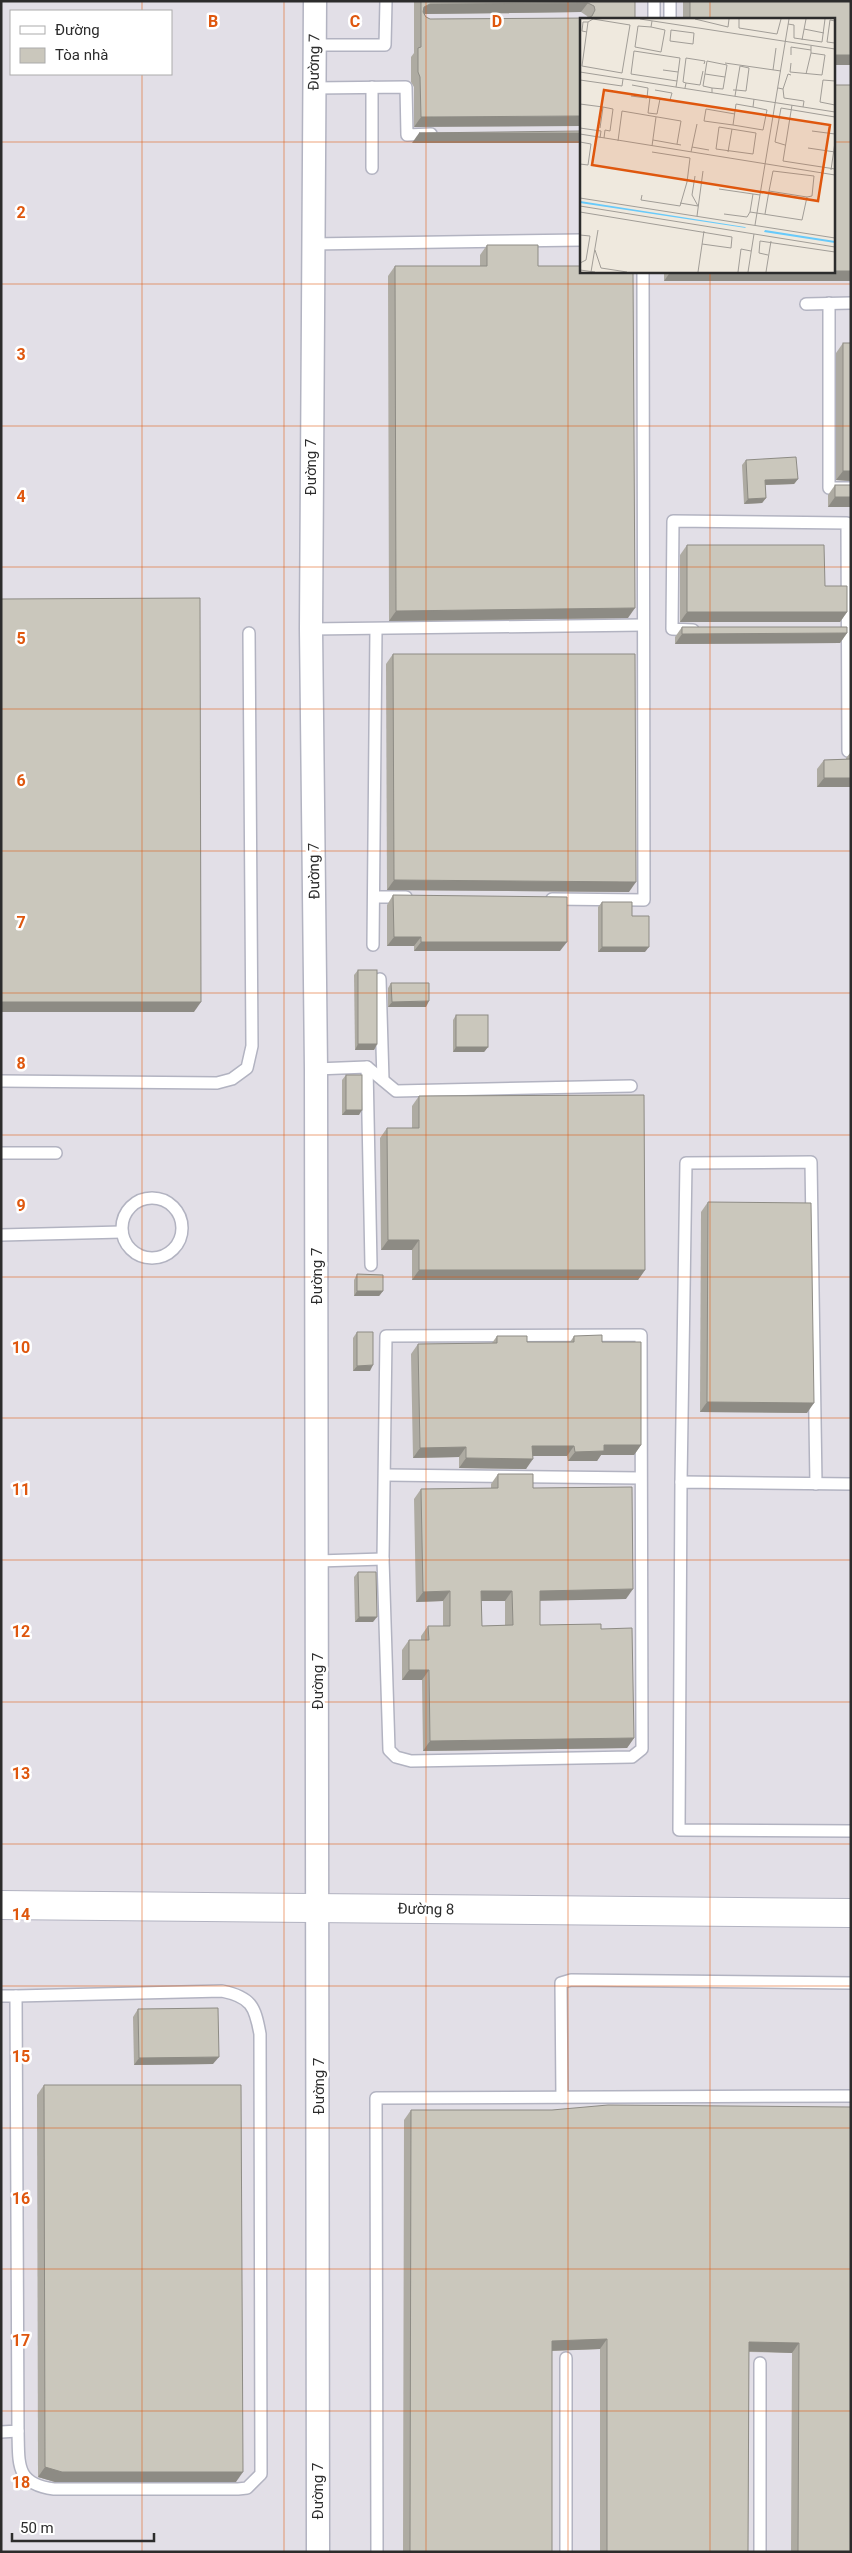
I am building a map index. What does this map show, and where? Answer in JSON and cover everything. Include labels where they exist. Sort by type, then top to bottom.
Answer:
[{"type":"street","name":"Đường 7","points":[[315,1],[311,629],[316,1069],[318,1561],[318,2552]]},
{"type":"street","name":"Đường 8","points":[[1,1905],[851,1913]]},
{"type":"lane","points":[[314,45],[386,45],[386,1]]},
{"type":"lane","points":[[654,1],[654,18]]},
{"type":"lane","points":[[670,1],[670,18]]},
{"type":"lane","points":[[372,87],[372,168]]},
{"type":"lane","points":[[314,88],[406,87],[407,135],[445,134]]},
{"type":"lane","points":[[312,244],[580,240]]},
{"type":"lane","points":[[538,899],[644,900],[643,272]]},
{"type":"lane","points":[[806,304],[851,303]]},
{"type":"lane","points":[[829,304],[829,488],[851,488]]},
{"type":"lane","points":[[702,630],[672,630],[672,521],[847,523],[849,570],[842,630],[848,750],[851,751]]},
{"type":"lane","points":[[311,629],[643,625]]},
{"type":"lane","points":[[373,945],[376,629]]},
{"type":"lane","points":[[1,1081],[217,1082],[232,1080],[247,1068],[252,1046],[249,633]]},
{"type":"lane","points":[[374,897],[422,897]]},
{"type":"lane","points":[[380,979],[383,1080]]},
{"type":"lane","points":[[367,1067],[371,1266]]},
{"type":"lane","points":[[316,1069],[367,1067],[396,1091],[631,1086]]},
{"type":"lane","points":[[1,1153],[56,1153]]},
{"type":"lane","points":[[816,1484],[811,1162],[686,1163],[681,1482],[679,1830],[851,1831]]},
{"type":"lane","points":[[150,1198],[169,1203],[176,1210],[182,1229],[175,1247],[168,1254],[154,1258],[139,1256],[131,1250],[122,1232],[122,1222],[132,1205],[150,1198]]},
{"type":"lane","points":[[1,1235],[122,1232]]},
{"type":"lane","points":[[641,1335],[640,1478],[642,1749],[632,1758],[411,1761],[396,1757],[389,1750],[383,1559],[386,1336],[641,1335]]},
{"type":"lane","points":[[385,1475],[640,1478]]},
{"type":"lane","points":[[681,1482],[851,1484]]},
{"type":"lane","points":[[318,1561],[383,1559]]},
{"type":"lane","points":[[562,2097],[561,1983],[571,1980],[851,1983]]},
{"type":"lane","points":[[1,1996],[222,1991],[240,1995],[249,2001],[255,2011],[260,2034],[261,2474],[247,2488],[54,2489],[38,2487],[29,2483],[20,2469],[18,2431],[16,1996]]},
{"type":"lane","points":[[377,2552],[376,2098],[851,2096]]},
{"type":"lane","points":[[566,2358],[566,2552]]},
{"type":"lane","points":[[760,2363],[760,2552]]},
{"type":"lane","points":[[1,2432],[18,2431]]},
{"type":"shaded area","points":[[1,1],[851,1],[851,2552],[1,2552]]},
{"type":"building","points":[[421,1],[635,1],[635,18],[588,18],[592,16],[595,10],[594,6],[588,3],[430,4],[424,7],[423,12],[430,19],[580,18],[580,116],[421,117],[418,48],[421,47]]},
{"type":"building","points":[[690,1],[851,1],[851,55],[834,55],[834,18],[690,18]]},
{"type":"building","points":[[834,85],[851,85],[851,271],[834,271]]},
{"type":"building","points":[[580,131],[580,133],[419,133]]},
{"type":"building","points":[[487,245],[538,245],[538,266],[580,266],[580,272],[633,272],[635,608],[396,611],[395,266],[487,266]]},
{"type":"building","points":[[843,343],[851,343],[851,471],[843,471]]},
{"type":"building","points":[[796,457],[798,479],[765,480],[766,498],[748,499],[746,460]]},
{"type":"building","points":[[835,485],[851,485],[851,497],[835,497]]},
{"type":"building","points":[[687,545],[824,545],[825,586],[847,586],[847,612],[687,612]]},
{"type":"building","points":[[200,598],[201,1002],[1,1002],[1,599]]},
{"type":"building","points":[[682,627],[847,627],[847,633],[682,634]]},
{"type":"building","points":[[393,654],[635,654],[636,882],[394,880]]},
{"type":"building","points":[[851,759],[851,778],[824,778],[824,760]]},
{"type":"building","points":[[393,895],[567,897],[567,942],[421,942],[421,937],[394,937]]},
{"type":"building","points":[[602,902],[632,902],[632,916],[649,916],[649,947],[602,947]]},
{"type":"building","points":[[358,970],[377,970],[377,1044],[358,1044]]},
{"type":"building","points":[[391,983],[429,983],[429,1001],[392,1002]]},
{"type":"building","points":[[456,1015],[488,1015],[488,1047],[456,1047]]},
{"type":"building","points":[[346,1075],[362,1075],[362,1110],[346,1110]]},
{"type":"building","points":[[644,1095],[645,1270],[419,1270],[419,1240],[388,1240],[387,1128],[419,1128],[419,1096]]},
{"type":"building","points":[[708,1202],[811,1203],[814,1403],[707,1402]]},
{"type":"building","points":[[357,1274],[383,1275],[383,1291],[357,1291]]},
{"type":"building","points":[[357,1332],[373,1332],[373,1365],[357,1366]]},
{"type":"building","points":[[602,1335],[602,1342],[641,1342],[641,1445],[604,1445],[604,1451],[575,1452],[574,1446],[532,1446],[533,1459],[466,1458],[466,1447],[420,1448],[418,1344],[497,1343],[497,1336],[527,1336],[527,1342],[574,1342],[574,1336]]},
{"type":"building","points":[[498,1474],[533,1474],[533,1488],[632,1487],[633,1589],[540,1591],[540,1625],[601,1624],[601,1629],[632,1628],[634,1738],[430,1741],[429,1670],[409,1670],[409,1640],[429,1640],[428,1626],[450,1626],[450,1591],[423,1592],[421,1489],[498,1488]],"holes":[[[481,1591],[512,1591],[513,1625],[482,1626]]]},
{"type":"building","points":[[358,1572],[376,1572],[377,1617],[359,1617]]},
{"type":"building","points":[[218,2008],[219,2057],[139,2058],[138,2009]]},
{"type":"building","points":[[44,2085],[241,2085],[243,2472],[62,2472],[45,2467]]},
{"type":"building","points":[[608,2105],[851,2107],[851,2552],[798,2552],[799,2343],[749,2342],[748,2552],[607,2552],[607,2339],[552,2341],[552,2552],[410,2552],[411,2110],[552,2110]]}]
